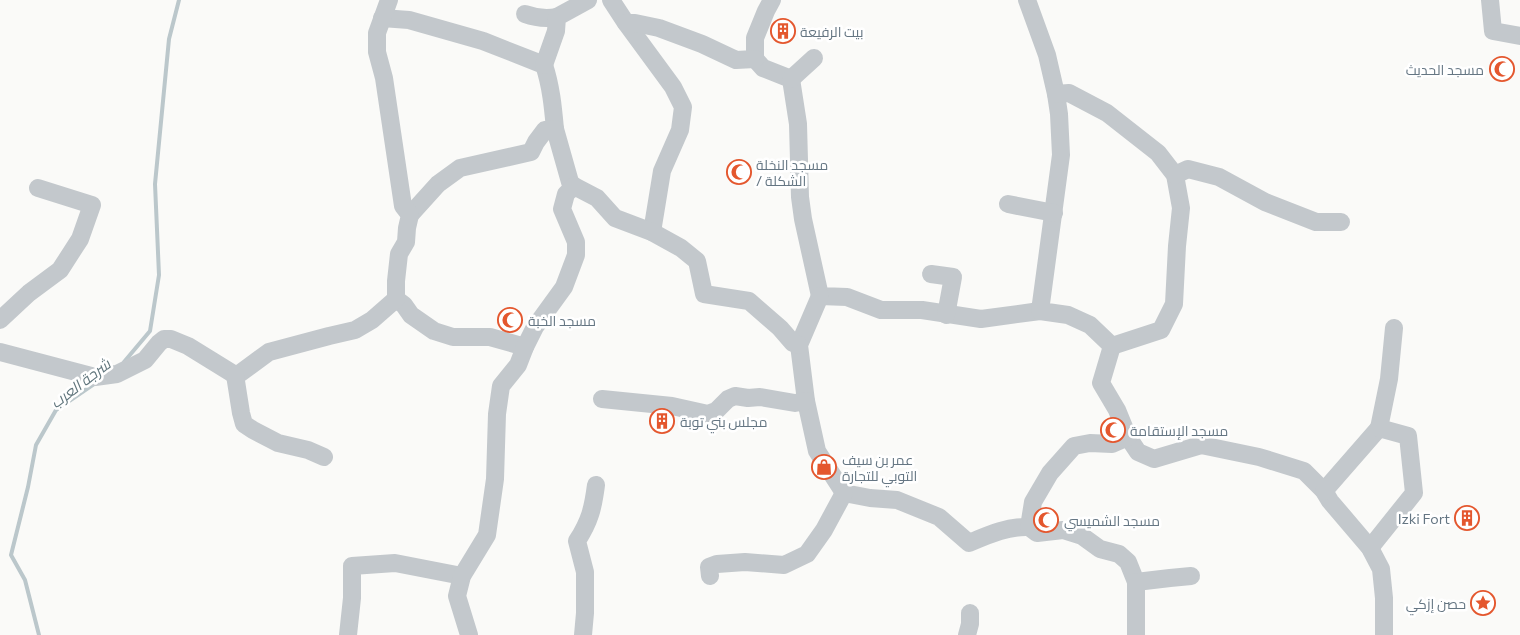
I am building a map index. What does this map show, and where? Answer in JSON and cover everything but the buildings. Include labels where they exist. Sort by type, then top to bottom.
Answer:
[{"type":"street","points":[[389,0],[378,33],[377,52],[384,78],[403,206],[410,216]]},
{"type":"street","points":[[525,14],[534,18],[557,17],[588,0]]},
{"type":"street","points":[[611,0],[673,87],[683,107],[680,130],[662,171],[652,232]]},
{"type":"street","points":[[772,0],[755,38],[755,58],[763,68],[791,79]]},
{"type":"street","points":[[1027,0],[1047,55],[1056,94],[1061,155],[1040,311]]},
{"type":"street","points":[[1490,0],[1493,31],[1520,36]]},
{"type":"street","points":[[557,17],[556,30],[544,65],[553,101],[555,129],[570,182],[597,198],[615,218],[652,232],[681,248],[698,261],[704,294],[749,301],[780,328],[793,343],[799,345]]},
{"type":"street","points":[[382,18],[409,20],[483,41],[544,65]]},
{"type":"street","points":[[626,23],[659,28],[702,44],[736,60],[755,58]]},
{"type":"street","points":[[791,79],[814,58]]},
{"type":"street","points":[[791,79],[798,124],[802,212],[820,296],[799,345],[806,401],[817,451],[844,493],[870,498],[897,500],[939,517],[969,543],[1005,529],[1019,526],[1029,527],[1037,533],[1063,530],[1082,536],[1100,549],[1119,554],[1128,562],[1136,582],[1136,635]]},
{"type":"street","points":[[1056,94],[1069,93],[1107,113],[1158,153],[1174,175],[1181,208],[1174,304],[1161,330],[1112,346]]},
{"type":"street","points":[[234,375],[269,352],[355,330],[372,320],[396,299],[399,254],[406,242],[410,216],[438,184],[460,168],[531,152],[545,130],[555,129]]},
{"type":"street","points":[[1174,175],[1188,169],[1219,177],[1265,202],[1316,222],[1341,222]]},
{"type":"street","points":[[468,635],[457,596],[462,576],[487,536],[495,479],[497,414],[501,386],[518,365],[535,327],[564,287],[576,255],[576,242],[562,208],[566,194],[574,186]]},
{"type":"street","points":[[0,320],[29,293],[60,270],[80,239],[92,205],[38,188]]},
{"type":"street","points":[[1008,204],[1054,213]]},
{"type":"street","points":[[931,274],[953,277],[946,315]]},
{"type":"street","points":[[820,296],[847,297],[881,310],[922,310],[981,319],[1040,311],[1068,315],[1090,325],[1112,346]]},
{"type":"street","points":[[396,299],[404,304],[411,315],[434,331],[453,337],[490,337],[525,347]]},
{"type":"street","points":[[1324,491],[1378,428],[1389,379],[1394,328]]},
{"type":"street","points":[[0,352],[95,377],[117,374],[145,360],[159,342],[171,339],[188,346],[234,375],[244,424],[278,443],[308,450],[324,457]]},
{"type":"street","points":[[1112,346],[1101,383],[1117,410],[1128,437],[1138,452],[1154,459],[1201,445],[1259,457],[1304,471],[1324,491],[1330,501],[1370,548],[1381,569],[1384,598],[1384,635]]},
{"type":"street","points":[[602,399],[672,406],[708,414],[716,411],[728,399],[735,396],[760,397],[795,404],[806,401]]},
{"type":"street","points":[[1370,548],[1414,493],[1408,436],[1378,428]]},
{"type":"street","points":[[1029,527],[1033,502],[1050,473],[1074,446],[1090,443],[1112,444],[1128,437]]},
{"type":"street","points":[[583,635],[585,572],[577,541],[584,531],[593,510],[596,485]]},
{"type":"street","points":[[710,576],[709,567],[717,564],[745,562],[784,564],[807,554],[824,530],[844,493]]},
{"type":"street","points":[[348,635],[352,598],[352,566],[395,562],[462,576]]},
{"type":"street","points":[[1136,582],[1191,576]]},
{"type":"street","points":[[967,635],[970,613]]},
{"type":"waterway","name":"شرجة العرب","points":[[124,362],[150,331],[159,275],[155,184],[169,39],[179,0]]},
{"type":"waterway","name":"شرجة العرب","points":[[39,635],[25,580],[11,555],[28,487],[36,445],[56,410],[94,384]]},
{"type":"place","name":"بيت الرفيعة","points":[[783,31]]},
{"type":"place","name":"مسجد الحديث","points":[[1502,69]]},
{"type":"place","name":"مسجد النخلة / الشكلة","points":[[739,172]]},
{"type":"place","name":"مسجد الخبة","points":[[510,320]]},
{"type":"place","name":"مجلس بني توبة","points":[[662,421]]},
{"type":"place","name":"مسجد الإستقامة","points":[[1113,430]]},
{"type":"place","name":"عمر بن سيف التوبي للتجارة","points":[[824,467]]},
{"type":"place","name":"Izki Fort","points":[[1467,518]]},
{"type":"place","name":"مسجد الشميسي","points":[[1046,520]]},
{"type":"place","name":"حصن إزكي","points":[[1483,603]]}]
